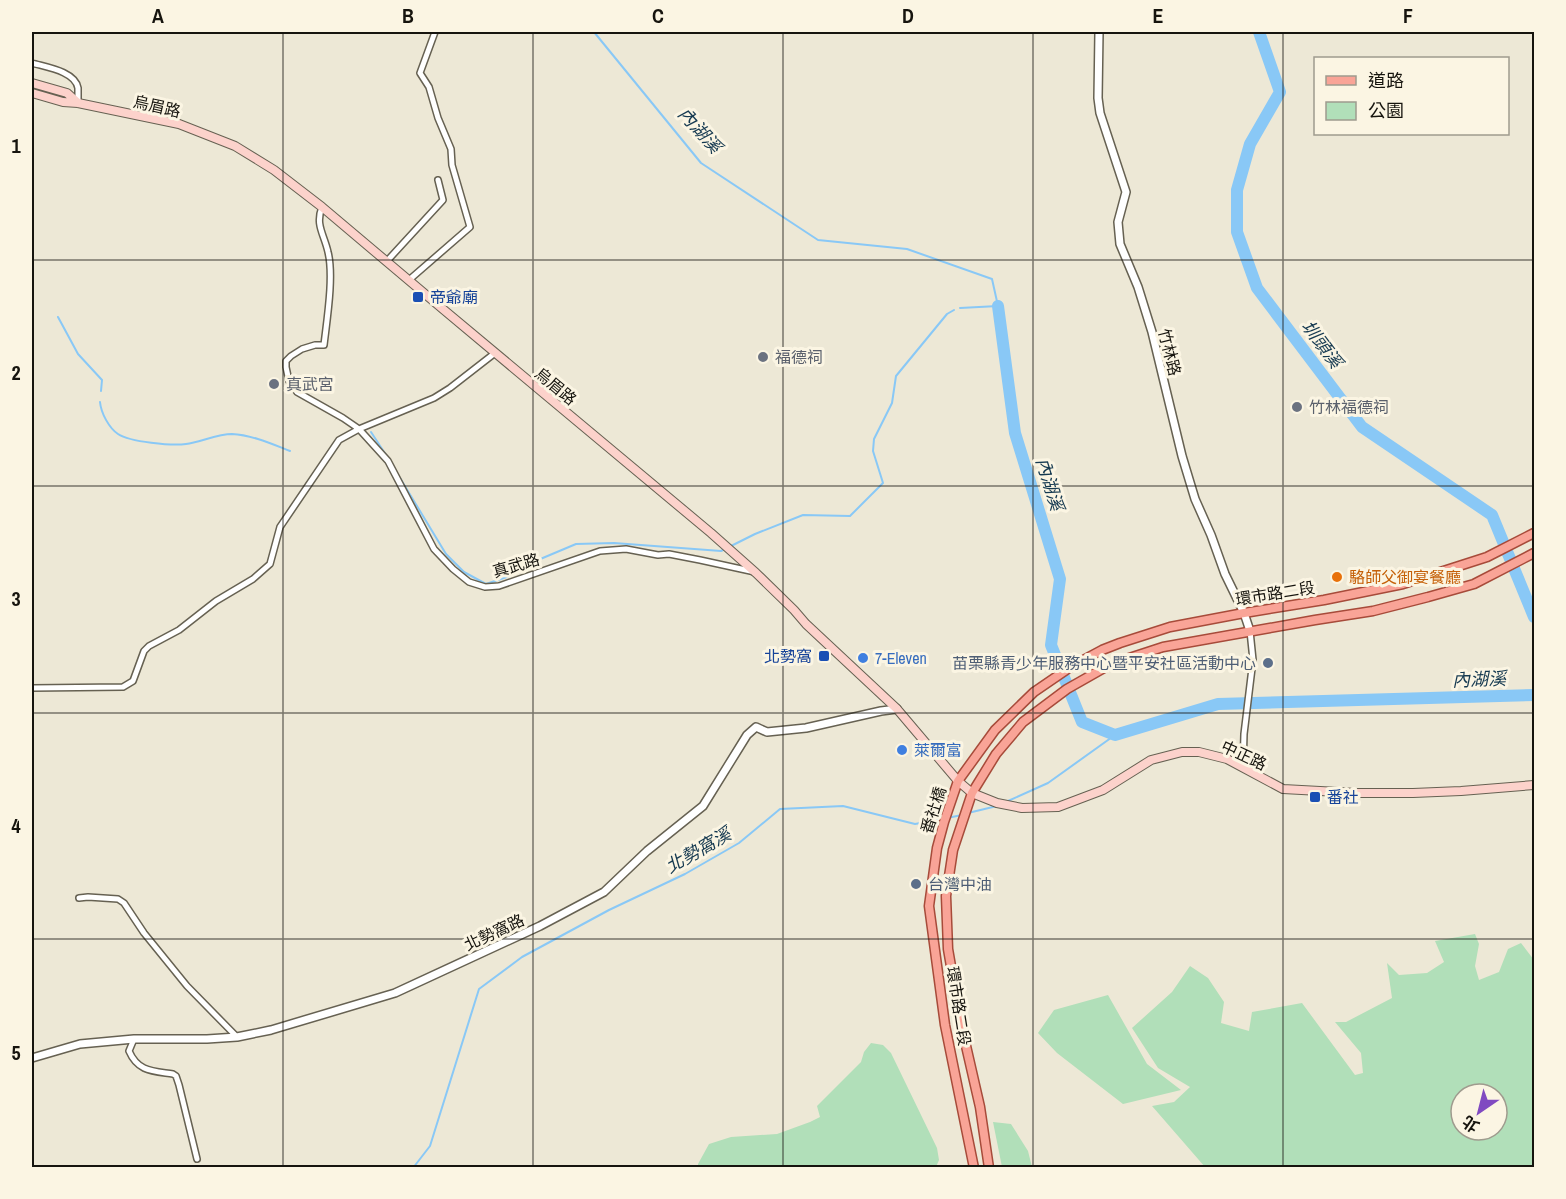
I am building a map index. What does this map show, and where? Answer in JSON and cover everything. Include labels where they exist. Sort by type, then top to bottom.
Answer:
[{"type":"main road","name":"烏眉路","points":[[32,82],[67,93],[78,103]]},
{"type":"main road","name":"烏眉路","points":[[32,93],[63,102],[78,103],[179,124],[235,146],[274,170],[387,261],[740,558],[806,624],[897,709],[958,781]]},
{"type":"main road","name":"環市路二段","points":[[958,781],[995,730],[1034,692],[1072,666],[1102,650],[1170,627],[1244,612],[1371,592],[1402,584],[1487,557],[1534,533]]},
{"type":"main road","name":"環市路二段","points":[[972,793],[996,754],[1023,722],[1067,689],[1111,664],[1163,647],[1373,611],[1474,584],[1534,553]]},
{"type":"main road","name":"中正路","points":[[958,781],[972,793],[997,803],[1022,808],[1058,807],[1103,790],[1151,760],[1182,752],[1199,752],[1227,759],[1283,789],[1413,793],[1534,785]]},
{"type":"main road","name":"番社橋","points":[[937,848],[958,781]]},
{"type":"main road","name":"番社橋","points":[[953,850],[972,793]]},
{"type":"main road","name":"環市路二段","points":[[937,848],[930,906],[945,1025],[974,1167]]},
{"type":"main road","name":"環市路二段","points":[[953,850],[946,896],[948,949],[961,1024],[980,1107],[989,1167]]},
{"type":"street","points":[[409,280],[470,227],[452,165],[451,149],[438,118],[429,87],[420,72],[435,32]]},
{"type":"street","name":"竹林路","points":[[1099,32],[1098,98],[1100,113],[1126,192],[1118,222],[1120,244],[1138,287],[1152,332],[1195,500],[1225,574],[1244,612],[1250,631],[1253,660],[1244,734],[1243,768]]},
{"type":"street","points":[[32,63],[61,71],[73,79],[78,86],[78,103]]},
{"type":"street","points":[[387,261],[443,200],[438,180]]},
{"type":"street","name":"真武路","points":[[322,207],[318,218],[329,254],[330,268],[324,345],[302,349],[291,356],[286,361],[288,381],[307,399],[359,429],[388,461],[434,549],[453,569],[469,582],[485,587],[499,586],[600,551],[626,549],[658,555],[669,554],[756,573]]},
{"type":"street","points":[[32,688],[123,687],[133,681],[144,651],[149,646],[179,630],[216,601],[253,579],[270,564],[280,527],[339,440],[359,429],[434,398],[495,353]]},
{"type":"street","name":"北勢窩路","points":[[32,1058],[80,1044],[134,1039],[237,1037],[271,1030],[395,993],[540,926],[604,892],[647,851],[703,806],[747,735],[756,727],[767,732],[806,728],[897,709]]},
{"type":"street","points":[[79,898],[118,899],[124,903],[144,933],[187,986],[237,1037]]},
{"type":"street","points":[[134,1039],[129,1051],[133,1060],[147,1070],[176,1076],[197,1159]]},
{"type":"green space","points":[[1475,934],[1479,944],[1475,966],[1479,980],[1499,972],[1508,949],[1521,943],[1534,960],[1534,1167],[1205,1167],[1152,1106],[1174,1102],[1190,1087],[1158,1068],[1132,1028],[1172,992],[1190,966],[1208,978],[1224,1002],[1221,1023],[1249,1031],[1252,1012],[1302,1003],[1355,1075],[1363,1073],[1361,1053],[1335,1022],[1346,1022],[1392,998],[1387,963],[1399,975],[1427,973],[1444,962],[1435,941]]},
{"type":"green space","points":[[1108,995],[1147,1064],[1181,1090],[1123,1104],[1057,1053],[1038,1033],[1054,1010]]},
{"type":"green space","points":[[871,1043],[883,1045],[891,1053],[937,1148],[939,1160],[936,1167],[698,1167],[709,1144],[731,1137],[777,1134],[820,1117],[817,1106],[861,1062],[864,1052]]},
{"type":"green space","points":[[993,1122],[1011,1124],[1028,1151],[1032,1167],[1002,1167]]},
{"type":"waterway","name":"內湖溪","points":[[594,32],[701,163],[818,240],[907,249],[992,279],[998,306],[960,308]]},
{"type":"waterway","name":"圳頭溪","points":[[1259,32],[1280,92],[1250,144],[1237,190],[1237,232],[1257,288],[1362,427],[1492,515],[1534,617]]},
{"type":"waterway","name":"內湖溪","points":[[998,306],[1015,433],[1060,579],[1051,645],[1082,722],[1115,735],[1218,704],[1534,695]]},
{"type":"waterway","points":[[400,478],[446,554],[464,572],[486,584],[510,576],[538,560],[576,544],[614,543],[721,551],[755,534],[803,515],[850,516],[883,483],[873,451],[874,439],[892,403],[896,376],[947,314],[954,310]]},
{"type":"waterway","points":[[58,317],[78,354],[102,380],[101,391]]},
{"type":"waterway","points":[[100,402],[109,424],[124,437],[151,443],[180,444],[232,434],[254,438],[290,451]]},
{"type":"waterway","points":[[371,432],[386,455]]},
{"type":"waterway","name":"北勢窩溪","points":[[1008,801],[1048,783],[1115,735]]},
{"type":"waterway","name":"北勢窩溪","points":[[413,1168],[430,1146],[479,989],[522,957],[609,910],[685,874],[739,843],[780,809],[843,806],[915,824],[942,819]]},
{"type":"waterway","name":"北勢窩溪","points":[[968,813],[997,806]]},
{"type":"waterway","name":"北勢窩溪","points":[[947,818],[962,815]]},
{"type":"place","name":"帝爺廟","points":[[418,297]]},
{"type":"place","name":"福德祠","points":[[763,357]]},
{"type":"place","name":"真武宮","points":[[274,384]]},
{"type":"place","name":"竹林福德祠","points":[[1297,407]]},
{"type":"place","name":"駱師父御宴餐廳","points":[[1337,577]]},
{"type":"place","name":"北勢窩","points":[[824,656]]},
{"type":"place","name":"7-Eleven","points":[[863,658]]},
{"type":"place","name":"苗栗縣青少年服務中心暨平安社區活動中心","points":[[1268,663]]},
{"type":"place","name":"萊爾富","points":[[902,750]]},
{"type":"place","name":"番社","points":[[1315,797]]},
{"type":"place","name":"台灣中油","points":[[916,884]]}]
